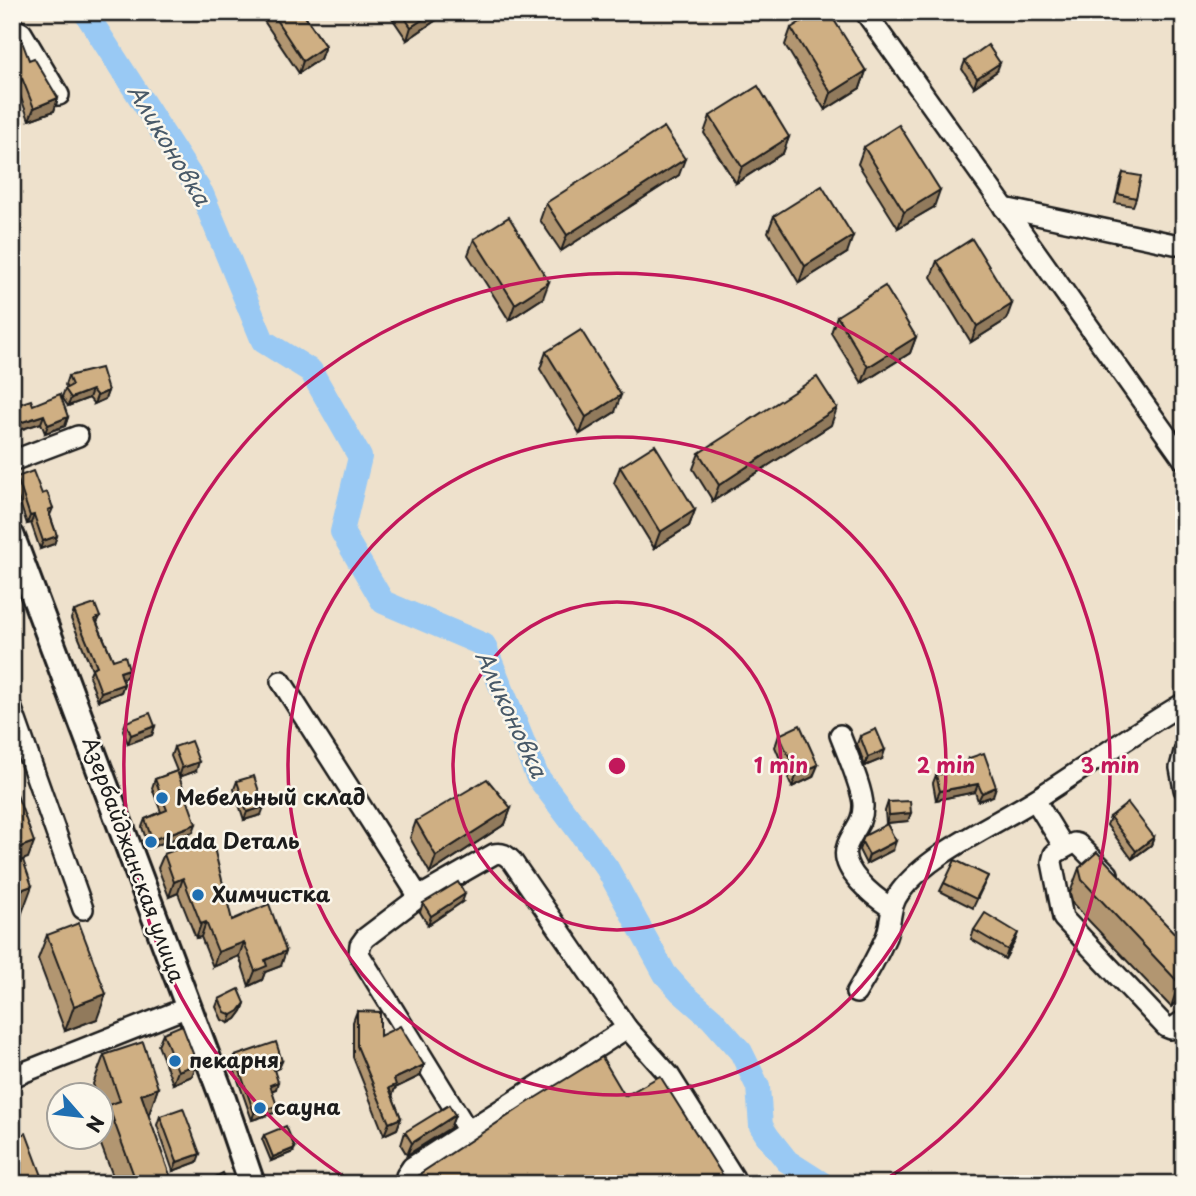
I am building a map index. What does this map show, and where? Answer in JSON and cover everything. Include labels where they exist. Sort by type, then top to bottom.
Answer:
[{"type":"main road","name":"Азербайджанская улица","points":[[12,537],[252,1184]]},
{"type":"street","points":[[865,12],[1184,460]]},
{"type":"street","points":[[12,27],[22,33],[59,95]]},
{"type":"street","points":[[1004,208],[1184,244]]},
{"type":"street","points":[[12,461],[78,436]]},
{"type":"street","points":[[281,681],[419,897]]},
{"type":"street","points":[[856,993],[874,963],[887,933],[891,908],[912,877],[937,858],[1035,800],[1184,703]]},
{"type":"street","points":[[12,709],[83,909]]},
{"type":"street","points":[[840,735],[864,803],[862,818],[845,848],[847,862],[858,880],[891,908]]},
{"type":"street","points":[[1184,752],[1180,768],[1184,789]]},
{"type":"street","points":[[1035,800],[1065,847]]},
{"type":"street","points":[[1118,884],[1078,844],[1065,847],[1052,858],[1063,918],[1166,1027],[1176,1028],[1184,1020]]},
{"type":"street","points":[[468,1131],[359,954],[360,945],[365,938],[419,897],[494,854],[507,855],[627,1028],[669,1075],[734,1178],[734,1184]]},
{"type":"street","points":[[12,1077],[188,1007]]},
{"type":"street","points":[[408,1184],[407,1176],[412,1167],[627,1028]]},
{"type":"building","points":[[271,12],[302,12],[325,46],[303,61]]},
{"type":"building","points":[[401,12],[434,12],[411,27]]},
{"type":"building","points":[[816,12],[829,12],[866,71],[831,93],[791,28]]},
{"type":"building","points":[[12,26],[18,31],[29,60],[34,58],[58,98],[34,108],[22,78],[12,82]]},
{"type":"building","points":[[988,45],[1000,63],[977,78],[965,61]]},
{"type":"building","points":[[758,86],[789,137],[742,167],[710,116]]},
{"type":"building","points":[[899,125],[940,190],[904,212],[864,147]]},
{"type":"building","points":[[664,127],[685,159],[567,235],[546,203]]},
{"type":"building","points":[[1123,173],[1141,176],[1136,198],[1118,194]]},
{"type":"building","points":[[822,186],[853,236],[805,266],[774,216]]},
{"type":"building","points":[[509,217],[549,282],[515,304],[474,239]]},
{"type":"building","points":[[972,239],[1012,304],[977,326],[937,261]]},
{"type":"building","points":[[885,286],[916,337],[868,367],[837,316]]},
{"type":"building","points":[[581,330],[621,395],[586,417],[546,352]]},
{"type":"building","points":[[101,368],[108,391],[97,396],[92,390],[71,398],[65,389],[72,385],[68,376]]},
{"type":"building","points":[[817,377],[837,408],[719,485],[699,453]]},
{"type":"building","points":[[60,394],[68,417],[48,425],[44,415],[19,423],[13,406],[31,400],[33,405]]},
{"type":"building","points":[[655,445],[695,510],[660,532],[620,467]]},
{"type":"building","points":[[33,471],[42,494],[47,492],[53,508],[48,510],[57,536],[43,541],[34,515],[30,516],[17,477]]},
{"type":"building","points":[[95,604],[100,617],[95,619],[113,660],[125,656],[129,669],[120,672],[124,684],[101,692],[92,668],[97,666],[74,611]]},
{"type":"building","points":[[150,713],[155,726],[131,735],[126,722]]},
{"type":"building","points":[[800,725],[818,765],[797,774],[779,735]]},
{"type":"building","points":[[876,729],[885,750],[868,757],[860,736]]},
{"type":"building","points":[[191,741],[199,762],[182,768],[174,747]]},
{"type":"building","points":[[984,753],[996,787],[982,793],[978,784],[940,791],[936,775],[973,767],[969,758]]},
{"type":"building","points":[[177,771],[196,824],[152,840],[145,819],[167,810],[155,779]]},
{"type":"building","points":[[254,776],[264,807],[247,812],[237,781]]},
{"type":"building","points":[[487,779],[511,808],[436,856],[416,821]]},
{"type":"building","points":[[12,781],[34,842],[12,850]]},
{"type":"building","points":[[910,801],[911,813],[889,815],[888,802]]},
{"type":"building","points":[[1128,803],[1154,837],[1136,851],[1110,817]]},
{"type":"building","points":[[887,824],[896,841],[869,855],[862,842],[864,836]]},
{"type":"building","points":[[211,836],[232,920],[269,904],[286,951],[265,960],[267,966],[255,971],[244,942],[218,952],[206,922],[201,924],[183,878],[174,882],[164,854]]},
{"type":"building","points":[[1097,852],[1184,943],[1184,978],[1179,983],[1082,880],[1079,868]]},
{"type":"building","points":[[23,860],[32,886],[12,893],[12,864]]},
{"type":"building","points":[[955,860],[988,876],[976,899],[944,883]]},
{"type":"building","points":[[458,882],[465,894],[431,916],[423,903]]},
{"type":"building","points":[[985,913],[1018,933],[1008,950],[974,930]]},
{"type":"building","points":[[79,923],[106,994],[74,1006],[47,935]]},
{"type":"building","points":[[239,989],[245,1003],[232,1015],[225,1012],[219,999]]},
{"type":"building","points":[[357,1011],[380,1012],[380,1036],[400,1026],[424,1065],[394,1079],[396,1085],[389,1088],[401,1118],[389,1123],[357,1046]]},
{"type":"building","points":[[182,1025],[197,1064],[178,1071],[163,1033]]},
{"type":"building","points":[[143,1042],[158,1088],[141,1094],[173,1184],[137,1184],[116,1127],[116,1102],[120,1101],[116,1080],[113,1080],[104,1055]]},
{"type":"building","points":[[276,1042],[282,1061],[272,1064],[278,1082],[270,1085],[277,1106],[254,1113],[235,1056]]},
{"type":"building","points":[[602,1057],[625,1096],[660,1076],[723,1176],[711,1184],[423,1184],[421,1173]]},
{"type":"building","points":[[449,1105],[455,1115],[412,1143],[405,1132]]},
{"type":"building","points":[[183,1108],[200,1154],[177,1162],[160,1116]]},
{"type":"building","points":[[286,1126],[295,1148],[273,1157],[264,1135]]},
{"type":"building","points":[[26,1133],[45,1184],[12,1184],[12,1138]]},
{"type":"building","points":[[223,1173],[228,1184],[203,1184]]},
{"type":"waterway","name":"Аликоновка","points":[[85,12],[202,194],[263,341],[311,371],[360,457],[342,532],[383,602],[484,645],[537,776],[607,868],[665,974],[712,1019],[741,1052],[758,1087],[761,1126],[768,1137],[787,1161],[823,1184]]},
{"type":"place","name":"Мебельный склад","points":[[162,798]]},
{"type":"place","name":"Lada Dеталь","points":[[151,842]]},
{"type":"place","name":"Химчистка","points":[[198,895]]},
{"type":"place","name":"пекарня","points":[[175,1061]]},
{"type":"place","name":"сауна","points":[[260,1108]]}]
